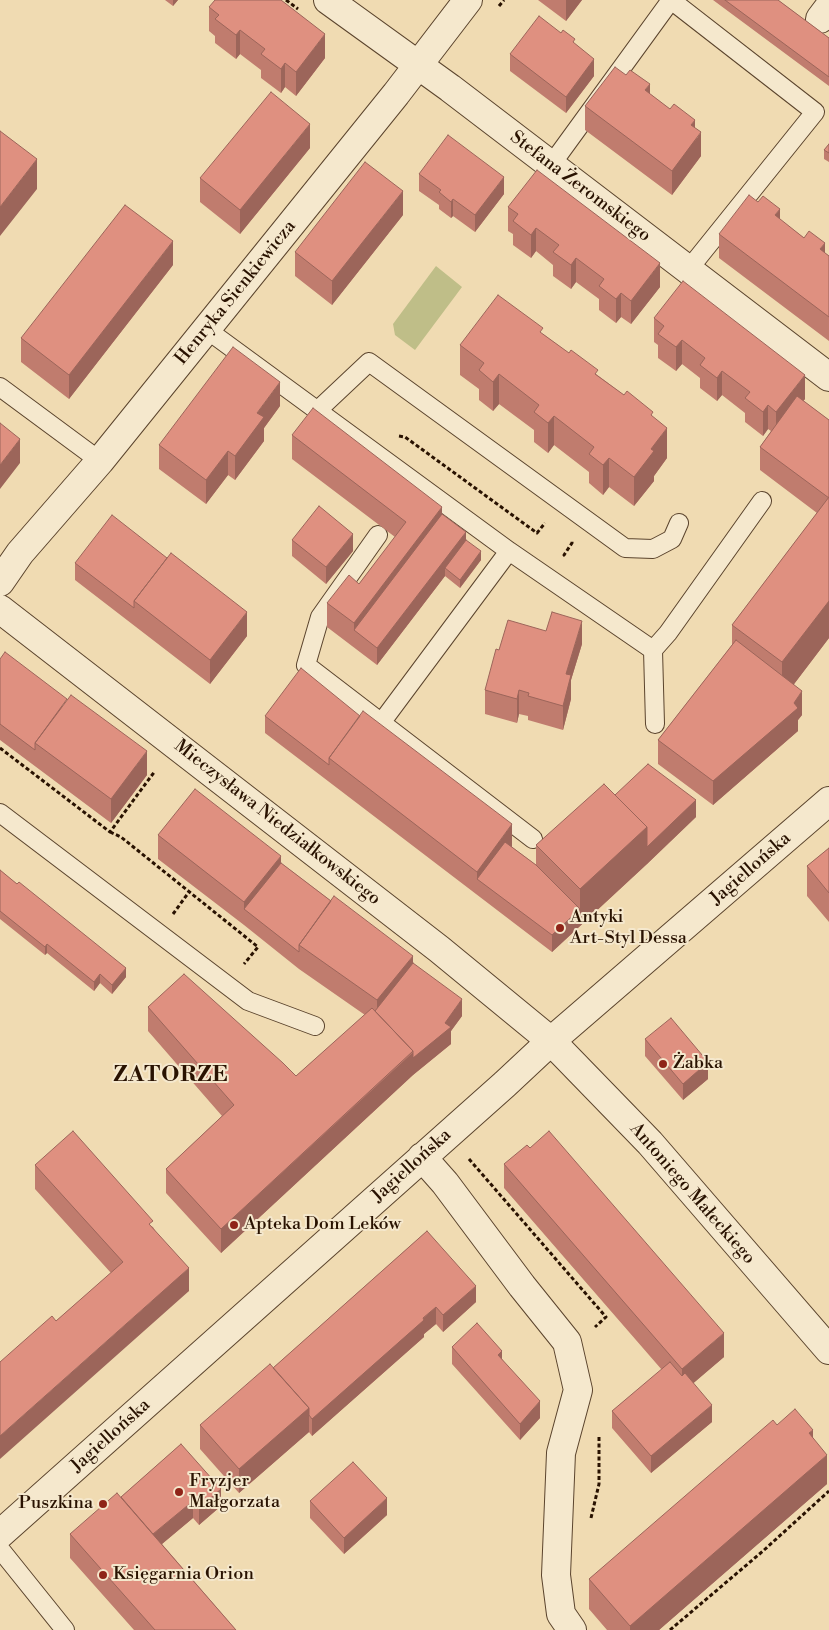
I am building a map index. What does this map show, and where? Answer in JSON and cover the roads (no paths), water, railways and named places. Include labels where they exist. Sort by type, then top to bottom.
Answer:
[{"type":"street","name":"Stefana Żeromskiego","points":[[328,0],[419,65],[829,377]]},
{"type":"street","name":"Henryka Sienkiewicza","points":[[0,582],[20,553],[100,461],[419,65],[468,0]]},
{"type":"street","name":"Mieczysława Niedziałkowskiego","points":[[0,609],[439,949],[551,1041]]},
{"type":"street","name":"Jagiellońska","points":[[0,1534],[551,1041],[829,802]]},
{"type":"street","name":"Antoniego Małeckiego","points":[[551,1041],[650,1143],[829,1350]]},
{"type":"street","points":[[422,1157],[445,1183],[522,1286],[567,1342],[578,1390],[561,1453],[556,1575],[561,1614],[572,1630]]},
{"type":"lane","points":[[551,165],[671,0],[815,112],[688,270]]},
{"type":"lane","points":[[206,329],[509,551],[653,650]]},
{"type":"lane","points":[[318,410],[369,362],[625,548],[653,549],[672,539],[679,523]]},
{"type":"lane","points":[[0,387],[100,461]]},
{"type":"lane","points":[[655,724],[653,650],[668,633],[762,501]]},
{"type":"lane","points":[[378,535],[320,617],[306,665],[534,839]]},
{"type":"lane","points":[[381,723],[509,551]]},
{"type":"lane","points":[[0,813],[248,1001],[315,1026]]},
{"type":"lane","points":[[0,1548],[65,1630]]},
{"type":"place","name":"Antyki Art-Styl Dessa","points":[[560,928]]},
{"type":"place","name":"Żabka","points":[[663,1064]]},
{"type":"place","name":"Apteka Dom Leków","points":[[234,1225]]},
{"type":"place","name":"Fryzjer Małgorzata","points":[[179,1492]]},
{"type":"place","name":"Puszkina","points":[[103,1504]]},
{"type":"place","name":"Księgarnia Orion","points":[[103,1575]]},
{"type":"district","name":"ZATORZE","points":[[171,1076]]}]
